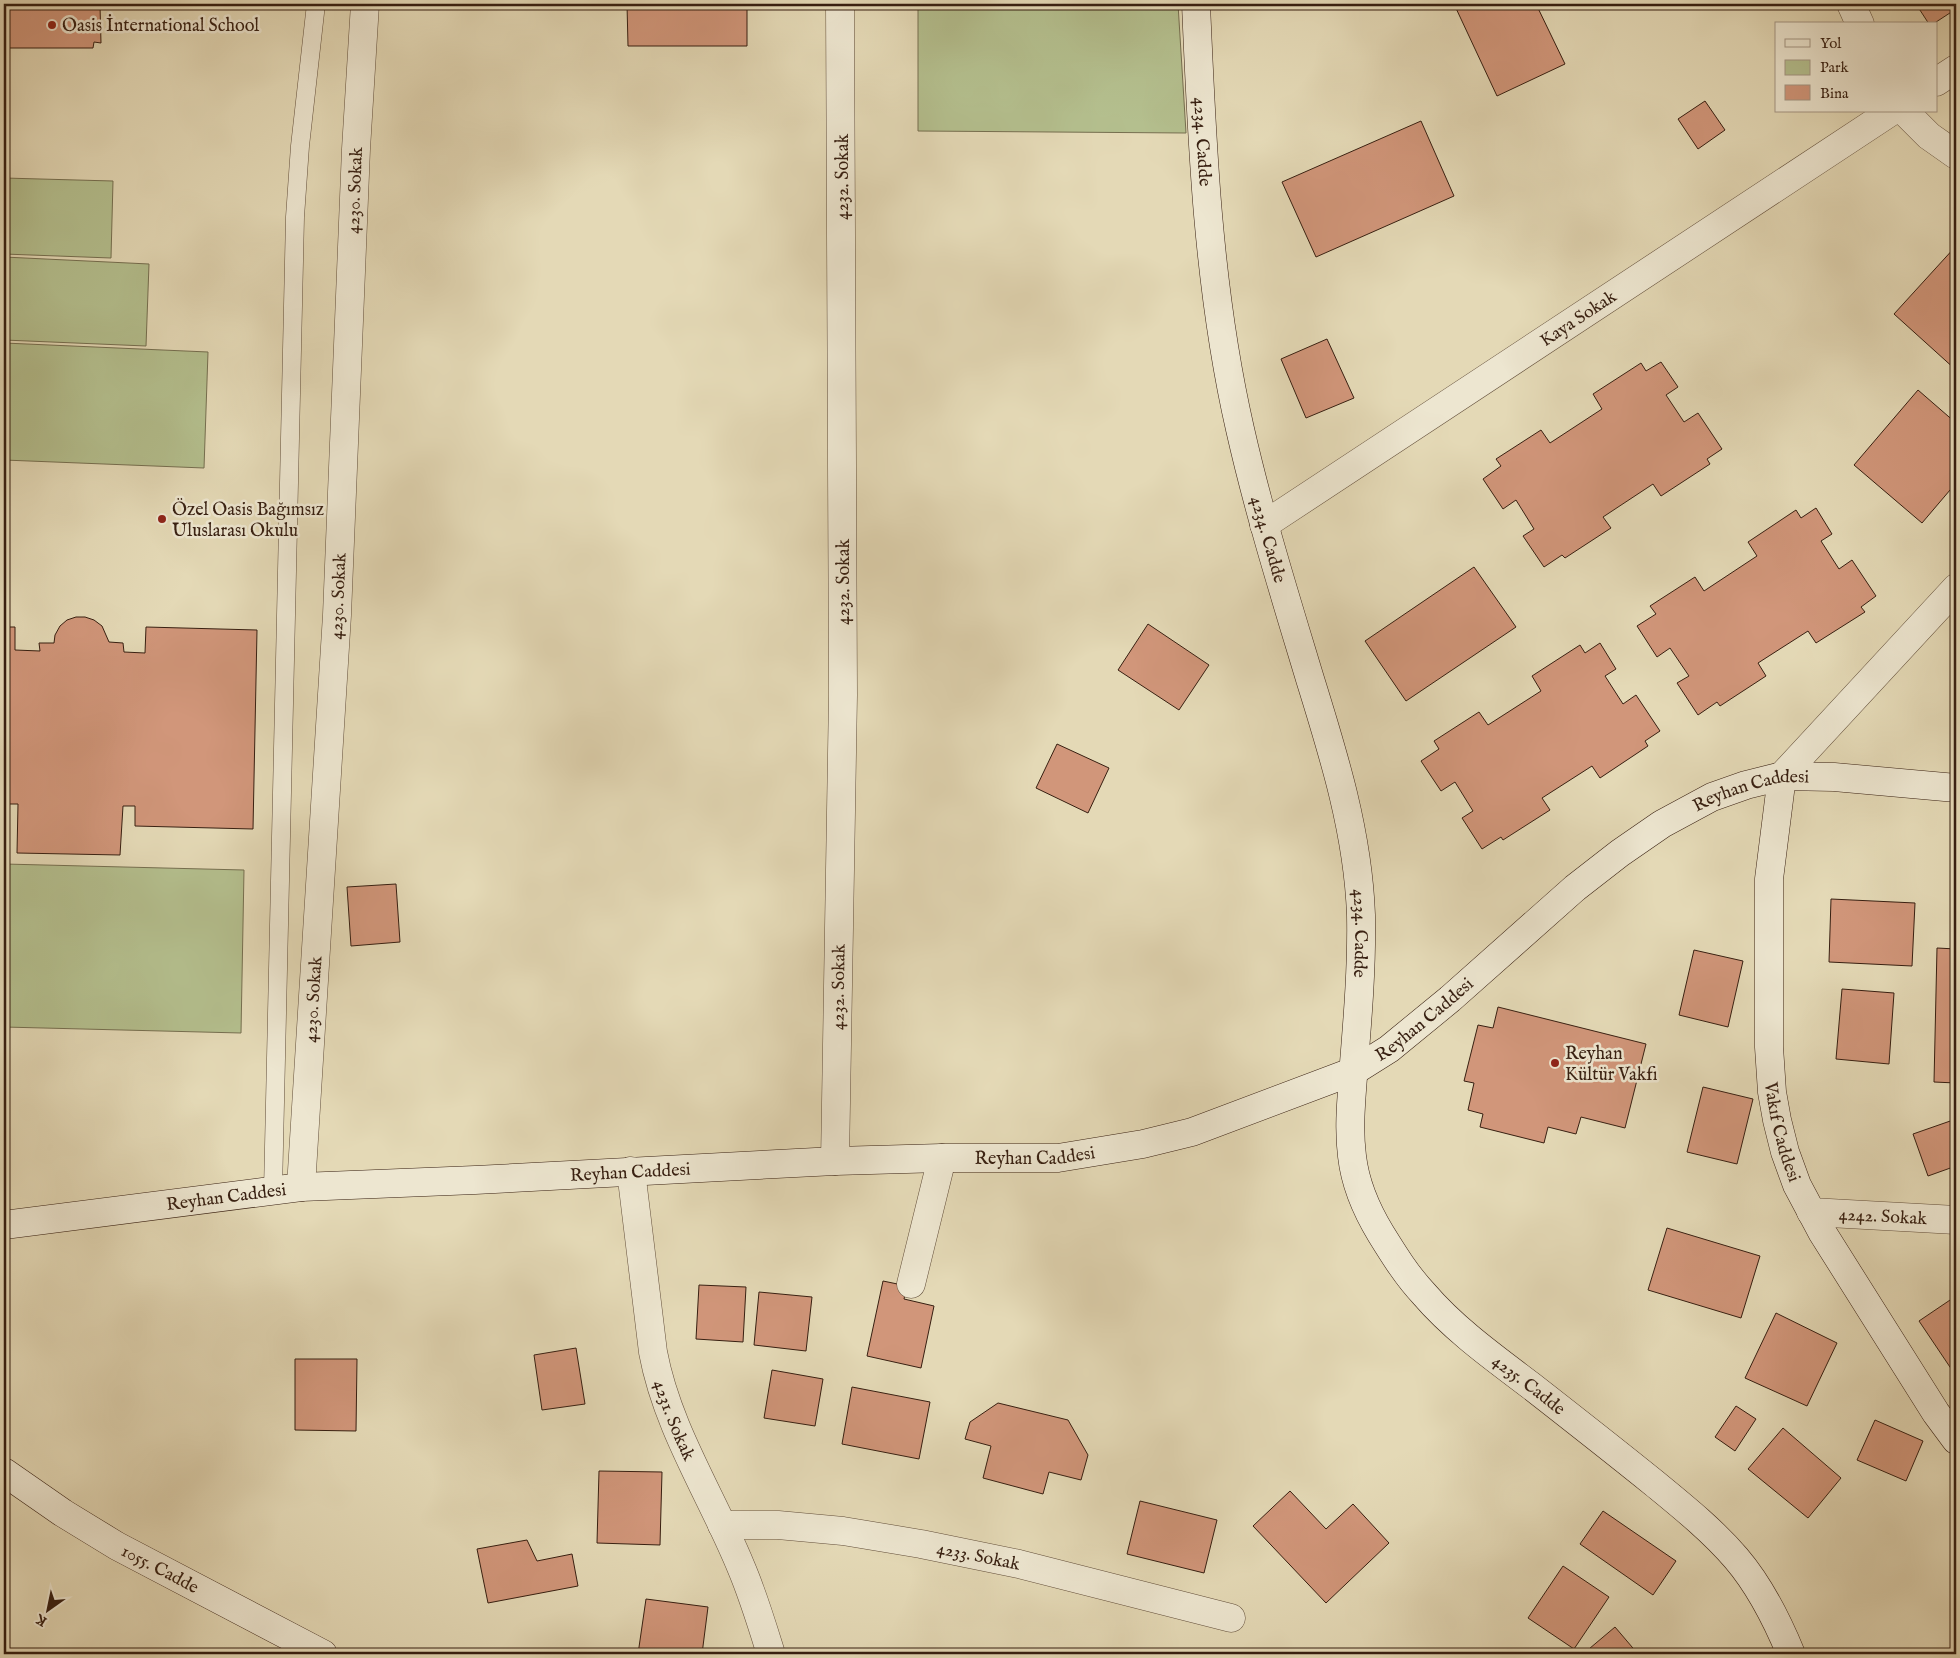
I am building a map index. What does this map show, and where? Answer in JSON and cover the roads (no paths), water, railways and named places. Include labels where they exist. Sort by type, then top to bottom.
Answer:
[{"type":"street","name":"4230. Sokak","points":[[301,1187],[337,615],[356,149],[365,4]]},
{"type":"street","name":"4232. Sokak","points":[[835,1161],[843,695],[840,4]]},
{"type":"street","name":"4234. Cadde","points":[[1196,4],[1200,102],[1218,316],[1239,426],[1264,525],[1336,762],[1349,813],[1361,912],[1361,973],[1354,1071]]},
{"type":"street","points":[[1851,4],[1859,22]]},
{"type":"street","points":[[1938,81],[1956,69]]},
{"type":"street","name":"Kaya Sokak","points":[[1264,525],[1890,112]]},
{"type":"street","points":[[1905,112],[1929,136],[1956,155]]},
{"type":"street","points":[[1782,776],[1956,588]]},
{"type":"street","name":"Reyhan Caddesi","points":[[4,1225],[301,1187],[476,1180],[835,1161],[942,1158],[1058,1158],[1143,1144],[1192,1132],[1354,1071],[1389,1049],[1450,999],[1574,888],[1662,824],[1712,797],[1746,785],[1782,776],[1834,778],[1956,788]]},
{"type":"street","name":"Vakıf Caddesi","points":[[1782,776],[1769,879],[1768,961],[1771,1074],[1776,1111],[1786,1152],[1797,1186],[1822,1232],[1936,1413],[1956,1440]]},
{"type":"street","name":"4235. Cadde","points":[[1354,1071],[1350,1128],[1352,1159],[1361,1194],[1377,1227],[1397,1260],[1424,1295],[1458,1326],[1504,1365],[1610,1447],[1711,1532],[1737,1559],[1759,1588],[1783,1634],[1791,1654]]},
{"type":"street","points":[[911,1284],[942,1158]]},
{"type":"street","name":"4231. Sokak","points":[[631,1171],[658,1382],[673,1419],[742,1568],[771,1654]]},
{"type":"street","name":"4242. Sokak","points":[[1812,1212],[1956,1220]]},
{"type":"street","name":"1055. Cadde","points":[[4,1472],[62,1513],[117,1546],[320,1654]]},
{"type":"street","name":"4233. Sokak","points":[[722,1525],[778,1525],[834,1530],[921,1544],[1019,1564],[1231,1618]]},
{"type":"lane","points":[[273,1190],[295,218],[300,146],[316,4]]},
{"type":"place","name":"Oasis İnternational School","points":[[52,25]]},
{"type":"place","name":"Özel Oasis Bağımsız Uluslarası Okulu","points":[[162,519]]},
{"type":"place","name":"Reyhan Kültür Vakfı","points":[[1555,1063]]}]
